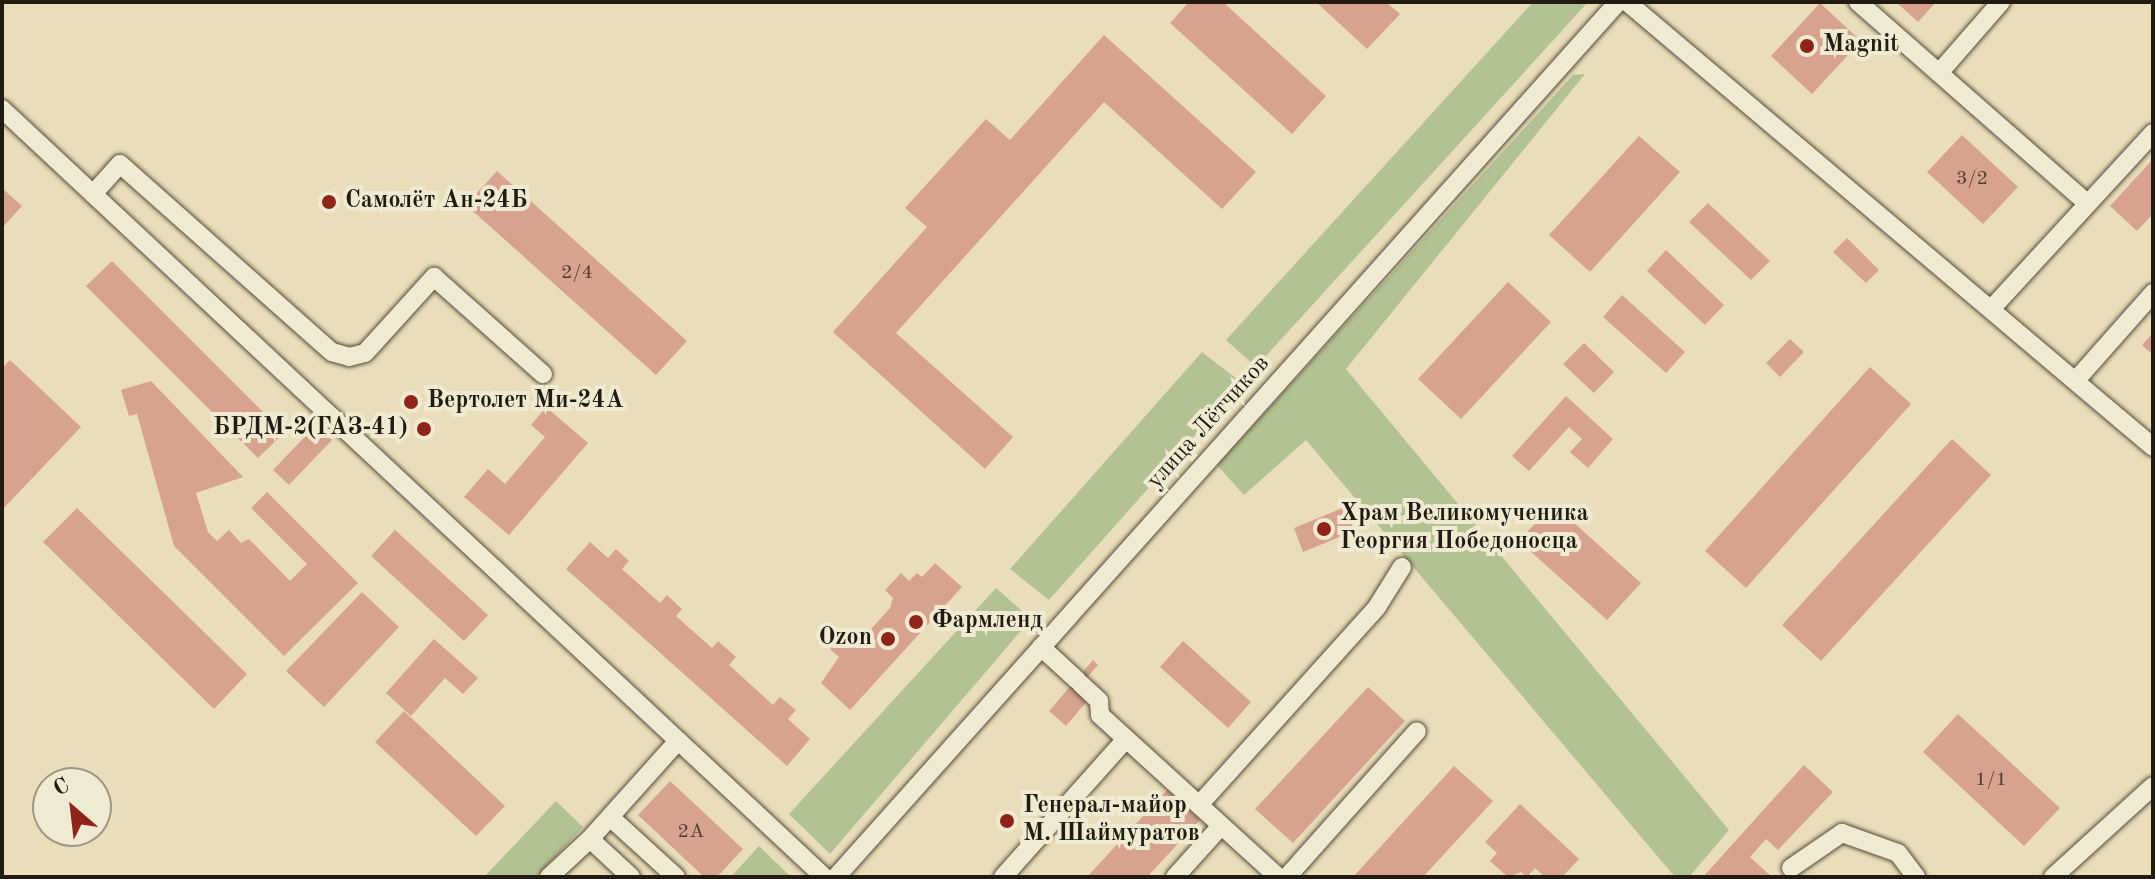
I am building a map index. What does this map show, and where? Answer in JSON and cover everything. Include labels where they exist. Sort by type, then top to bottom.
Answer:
[{"type":"street","name":"улица Лётчиков","points":[[836,877],[1618,2]]},
{"type":"street","points":[[1627,2],[1993,307],[2153,447]]},
{"type":"street","points":[[1858,2],[2087,203]]},
{"type":"street","points":[[1939,73],[2001,2]]},
{"type":"street","points":[[2,109],[824,877]]},
{"type":"street","points":[[1993,307],[2153,133]]},
{"type":"street","points":[[93,194],[120,164],[332,352],[349,357],[365,353],[434,277],[543,374]]},
{"type":"street","points":[[2077,379],[2153,293]]},
{"type":"street","points":[[1199,805],[1377,607],[1402,567]]},
{"type":"street","points":[[1041,647],[1099,701],[1100,715],[1278,877]]},
{"type":"street","points":[[1287,877],[1417,731]]},
{"type":"street","points":[[1003,877],[1126,739]]},
{"type":"street","points":[[549,877],[590,839],[678,741]]},
{"type":"street","points":[[2053,877],[2153,786]]},
{"type":"street","points":[[610,817],[676,877]]},
{"type":"street","points":[[1175,877],[1221,826]]},
{"type":"street","points":[[1791,868],[1842,833],[1898,853],[1916,877]]},
{"type":"street","points":[[590,839],[631,877]]},
{"type":"green space","points":[[1533,2],[1588,2],[1256,367],[1226,340]]},
{"type":"green space","points":[[1585,74],[1346,369],[1729,830],[1689,877],[1675,877],[1306,440],[1244,495],[1217,465],[1573,75]]},
{"type":"green space","points":[[1202,352],[1242,383],[1049,600],[1010,569]]},
{"type":"green space","points":[[996,588],[1031,619],[830,854],[789,814]]},
{"type":"green space","points":[[556,801],[583,827],[536,877],[484,877]]},
{"type":"green space","points":[[759,846],[791,877],[731,877]]},
{"type":"building","points":[[1189,2],[1223,2],[1326,96],[1292,134],[1170,23]]},
{"type":"building","points":[[1316,2],[1386,2],[1400,14],[1367,49]]},
{"type":"building","points":[[1896,2],[1936,2],[1918,22]]},
{"type":"building","points":[[1820,3],[1861,41],[1812,94],[1771,56]]},
{"type":"building","points":[[1104,35],[1256,172],[1222,209],[1104,102],[896,333],[1013,437],[985,469],[833,332],[927,227],[905,208],[986,119],[1010,140]]},
{"type":"building","points":[[1962,135],[2018,187],[1983,224],[1927,172]]},
{"type":"building","points":[[1639,136],[1680,172],[1590,272],[1549,235]]},
{"type":"building","points":[[2153,159],[2153,214],[2137,231],[2110,206]]},
{"type":"building","points":[[497,171],[687,341],[656,375],[466,205]]},
{"type":"building","points":[[2,188],[22,206],[2,228]]},
{"type":"building","points":[[1708,203],[1770,261],[1751,280],[1689,222]]},
{"type":"building","points":[[1847,238],[1879,270],[1866,283],[1833,252]]},
{"type":"building","points":[[1666,250],[1724,305],[1705,325],[1647,271]]},
{"type":"building","points":[[112,261],[284,433],[258,458],[86,286]]},
{"type":"building","points":[[1508,282],[1551,322],[1461,419],[1418,379]]},
{"type":"building","points":[[1622,295],[1685,352],[1666,373],[1603,317]]},
{"type":"building","points":[[2153,333],[2153,355],[2142,345]]},
{"type":"building","points":[[1790,339],[1804,352],[1780,377],[1766,363]]},
{"type":"building","points":[[1584,343],[1614,372],[1594,393],[1563,364]]},
{"type":"building","points":[[10,360],[81,427],[2,510],[2,368]]},
{"type":"building","points":[[1870,367],[1911,404],[1746,588],[1705,551]]},
{"type":"building","points":[[151,381],[243,477],[196,493],[208,532],[217,541],[229,530],[241,543],[249,539],[290,581],[307,564],[251,508],[267,492],[358,583],[284,656],[174,546],[137,414],[129,416],[121,390]]},
{"type":"building","points":[[1566,396],[1613,439],[1588,468],[1570,452],[1582,439],[1569,427],[1529,471],[1512,456]]},
{"type":"building","points":[[546,407],[588,443],[509,535],[464,497],[488,469],[505,484],[545,437],[531,425]]},
{"type":"building","points":[[316,425],[332,440],[289,485],[273,470]]},
{"type":"building","points":[[1952,439],[1991,475],[1821,661],[1782,625]]},
{"type":"building","points":[[1553,504],[1641,583],[1607,620],[1519,541]]},
{"type":"building","name":"Храм Великомученика Георгия Победоносца","points":[[1345,507],[1354,531],[1303,552],[1294,528]]},
{"type":"building","points":[[77,508],[247,674],[214,709],[43,542]]},
{"type":"building","points":[[395,530],[488,615],[464,641],[371,556]]},
{"type":"building","points":[[590,542],[608,558],[616,549],[629,561],[622,569],[660,603],[667,595],[682,609],[676,616],[712,648],[718,641],[736,657],[729,665],[773,705],[780,697],[796,710],[788,719],[810,739],[787,766],[566,569]]},
{"type":"building","points":[[935,563],[962,587],[850,710],[821,683],[839,657],[830,649],[845,632],[854,641],[860,633],[864,637],[890,608],[893,598],[885,590],[901,573],[909,581],[917,573],[922,577]]},
{"type":"building","points":[[362,592],[399,627],[324,707],[286,671]]},
{"type":"building","points":[[434,639],[478,678],[463,694],[445,678],[411,716],[386,693]]},
{"type":"building","points":[[1183,641],[1251,702],[1228,728],[1160,667]]},
{"type":"building","points":[[1093,660],[1098,665],[1076,690],[1088,700],[1066,726],[1049,711]]},
{"type":"building","points":[[1368,687],[1405,721],[1293,843],[1255,809]]},
{"type":"building","points":[[404,711],[505,806],[476,836],[375,742]]},
{"type":"building","points":[[1958,714],[2060,808],[2024,846],[1923,752]]},
{"type":"building","points":[[1804,765],[1833,792],[1778,850],[1766,839],[1750,857],[1772,877],[1703,877]]},
{"type":"building","points":[[1454,766],[1493,801],[1423,877],[1353,877]]},
{"type":"building","points":[[670,781],[743,849],[717,877],[704,877],[638,815]]},
{"type":"building","points":[[1167,790],[1200,820],[1147,877],[1087,877]]},
{"type":"building","points":[[1520,804],[1579,859],[1562,877],[1545,877],[1535,868],[1527,877],[1521,872],[1508,877],[1490,861],[1497,853],[1485,842]]},
{"type":"place","name":"Magnit","points":[[1807,46]]},
{"type":"place","name":"Самолёт Ан-24Б","points":[[329,202]]},
{"type":"place","name":"Вертолет Ми-24А","points":[[411,402]]},
{"type":"place","name":"БРДМ-2(ГАЗ-41)","points":[[424,429]]},
{"type":"place","name":"Храм Великомученика Георгия Победоносца","points":[[1324,529]]},
{"type":"place","name":"Фармленд","points":[[916,622]]},
{"type":"place","name":"Ozon","points":[[888,639]]},
{"type":"place","name":"Генерал-майор М. Шаймуратов","points":[[1007,821]]}]
